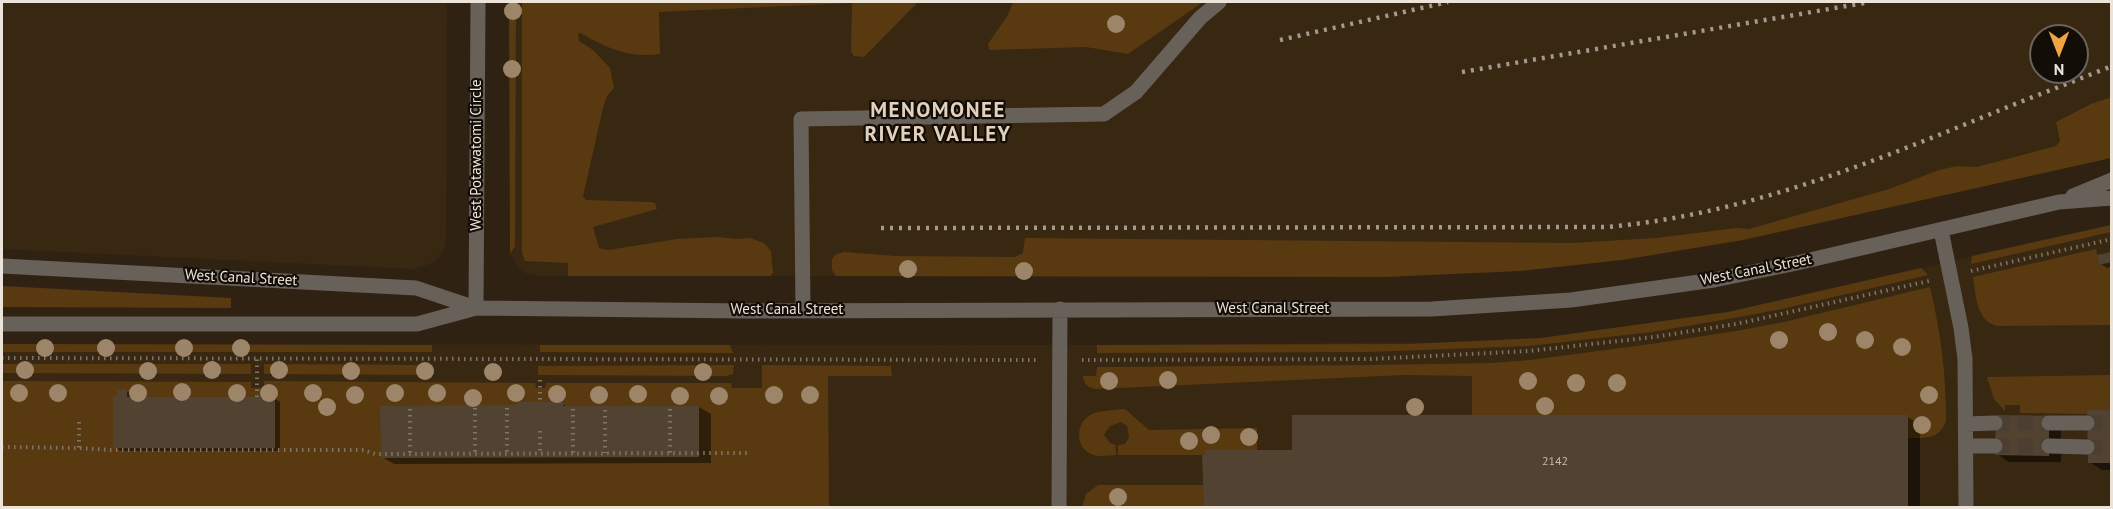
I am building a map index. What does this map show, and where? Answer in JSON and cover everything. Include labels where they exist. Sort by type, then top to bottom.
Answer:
[{"type":"street","name":"West Potawatomi Circle","points":[[476,308],[478,2]]},
{"type":"street","points":[[803,310],[801,119],[1104,114],[1136,92],[1200,18],[1219,2]]},
{"type":"street","name":"West Canal Street","points":[[2059,202],[2112,180]]},
{"type":"street","name":"West Canal Street","points":[[2,324],[417,324],[476,308],[1432,309],[1521,304],[1714,280],[2059,202],[2112,198]]},
{"type":"street","points":[[1941,230],[1965,359],[1966,507]]},
{"type":"street","name":"West Canal Street","points":[[2,266],[416,288],[476,308]]},
{"type":"street","points":[[1059,507],[1060,309]]},
{"type":"street","points":[[1966,424],[1995,423]]},
{"type":"street","points":[[2049,423],[2087,423]]},
{"type":"street","points":[[1966,446],[1995,446]]},
{"type":"street","points":[[2049,446],[2087,447]]},
{"type":"path","points":[[257,397],[258,358]]},
{"type":"path","points":[[540,380],[540,402]]},
{"type":"path","points":[[475,408],[475,454]]},
{"type":"path","points":[[507,408],[507,454]]},
{"type":"path","points":[[410,409],[410,454]]},
{"type":"path","points":[[573,409],[573,453]]},
{"type":"path","points":[[670,409],[670,453]]},
{"type":"path","points":[[605,410],[605,453]]},
{"type":"path","points":[[79,422],[79,448]]},
{"type":"path","points":[[540,431],[540,454]]},
{"type":"path","points":[[2,447],[111,450],[364,450],[375,454],[747,453]]},
{"type":"shaded area","points":[[2,2],[447,2],[446,242],[438,259],[414,269],[2,249]]},
{"type":"shaded area","points":[[509,2],[2111,2],[2111,158],[1743,240],[1622,260],[1520,271],[1385,277],[538,276],[525,273],[511,255]]},
{"type":"shaded area","points":[[509,2],[516,2],[515,246],[510,254]]},
{"type":"shaded area","points":[[522,2],[918,2],[864,57],[854,56],[851,51],[852,3],[659,12],[660,54],[627,53],[612,49],[578,33],[579,41],[593,50],[610,68],[614,88],[607,96],[603,108],[583,196],[586,200],[650,202],[655,203],[657,209],[593,227],[599,248],[608,250],[677,239],[750,238],[764,243],[771,251],[773,273],[770,276],[568,276],[568,263],[525,261],[522,253]]},
{"type":"shaded area","points":[[1013,2],[1203,2],[1128,54],[1086,47],[989,50],[988,44],[1008,15]]},
{"type":"shaded area","points":[[2109,98],[2112,101],[2111,158],[1743,240],[1622,260],[1520,271],[1385,277],[836,276],[832,270],[832,259],[835,255],[844,252],[896,256],[1015,257],[1023,253],[1025,238],[1572,243],[1656,238],[1737,228],[1749,229],[1889,189],[1939,170],[1957,166],[1977,167],[2056,146],[2060,141],[2056,122],[2091,104]]},
{"type":"shaded area","points":[[2111,225],[2111,507],[2,508],[2,344],[1097,345],[1473,342],[1541,338],[1728,312]]},
{"type":"shaded area","points":[[2111,225],[2111,232],[1971,264],[1972,256]]},
{"type":"shaded area","points":[[2096,249],[2099,265],[2111,262],[2111,325],[1997,326],[1990,323],[1981,313],[1976,299],[1973,277]]},
{"type":"shaded area","points":[[1921,268],[1928,275],[1782,309],[1652,332],[1529,346],[1368,352],[1097,353],[1097,345],[1409,344],[1541,338],[1728,312]]},
{"type":"shaded area","points":[[2,286],[231,298],[231,308],[2,307]]},
{"type":"shaded area","points":[[1930,287],[1942,354],[1946,421],[1940,432],[1926,438],[1908,438],[1907,415],[1472,415],[1472,376],[1404,375],[1097,389],[1087,386],[1083,376],[1096,376],[1097,367],[1371,365],[1492,363],[1530,360],[1736,331],[1784,322]]},
{"type":"shaded area","points":[[2,344],[432,345],[432,352],[2,352]]},
{"type":"shaded area","points":[[540,345],[730,345],[733,353],[540,352]]},
{"type":"shaded area","points":[[2,364],[251,364],[251,374],[2,373]]},
{"type":"shaded area","points":[[264,364],[433,365],[433,375],[264,374]]},
{"type":"shaded area","points":[[734,365],[733,374],[726,376],[538,375],[538,366]]},
{"type":"shaded area","points":[[762,365],[891,366],[892,376],[828,376],[829,507],[2,508],[2,381],[251,382],[251,388],[264,388],[264,381],[535,383],[536,388],[545,388],[546,383],[731,383],[732,388],[762,388]]},
{"type":"shaded area","points":[[2111,375],[2111,410],[2088,410],[2087,414],[2020,413],[2020,405],[2005,405],[2005,411],[1994,399],[1987,377]]},
{"type":"shaded area","points":[[1125,409],[1149,430],[1257,428],[1257,450],[1205,450],[1205,455],[1118,455],[1118,445],[1125,444],[1129,438],[1127,426],[1121,422],[1110,426],[1104,435],[1110,443],[1116,445],[1116,455],[1096,456],[1082,447],[1079,435],[1086,418],[1100,412]]},
{"type":"shaded area","points":[[1098,485],[1204,485],[1204,507],[1082,508],[1086,494]]},
{"type":"building","points":[[2112,252],[2112,262],[2099,265],[2097,255]]},
{"type":"building","points":[[127,389],[127,397],[275,397],[275,448],[113,448],[113,396],[117,396],[117,390]]},
{"type":"building","points":[[517,402],[563,402],[563,406],[699,406],[699,457],[381,458],[380,406],[517,405]]},
{"type":"building","points":[[2087,410],[2112,410],[2112,463],[2088,463]]},
{"type":"building","points":[[1292,415],[1908,415],[1908,508],[1204,508],[1202,455],[1205,455],[1205,450],[1292,450]]},
{"type":"building","points":[[1996,415],[2049,416],[2049,456],[1995,455]]},
{"type":"tunnel","points":[[1995,423],[2049,423]]},
{"type":"tunnel","points":[[2087,423],[2112,423]]},
{"type":"tunnel","points":[[1995,446],[2049,446]]},
{"type":"tunnel","points":[[2087,447],[2112,447]]},
{"type":"railway","points":[[1280,40],[1448,2]]},
{"type":"railway","points":[[1462,72],[1870,2]]},
{"type":"railway","points":[[881,228],[1607,227],[1658,221],[1756,199],[1804,185],[1899,151],[2112,66]]},
{"type":"district","name":"MENOMONEE RIVER VALLEY","points":[[938,123]]}]
